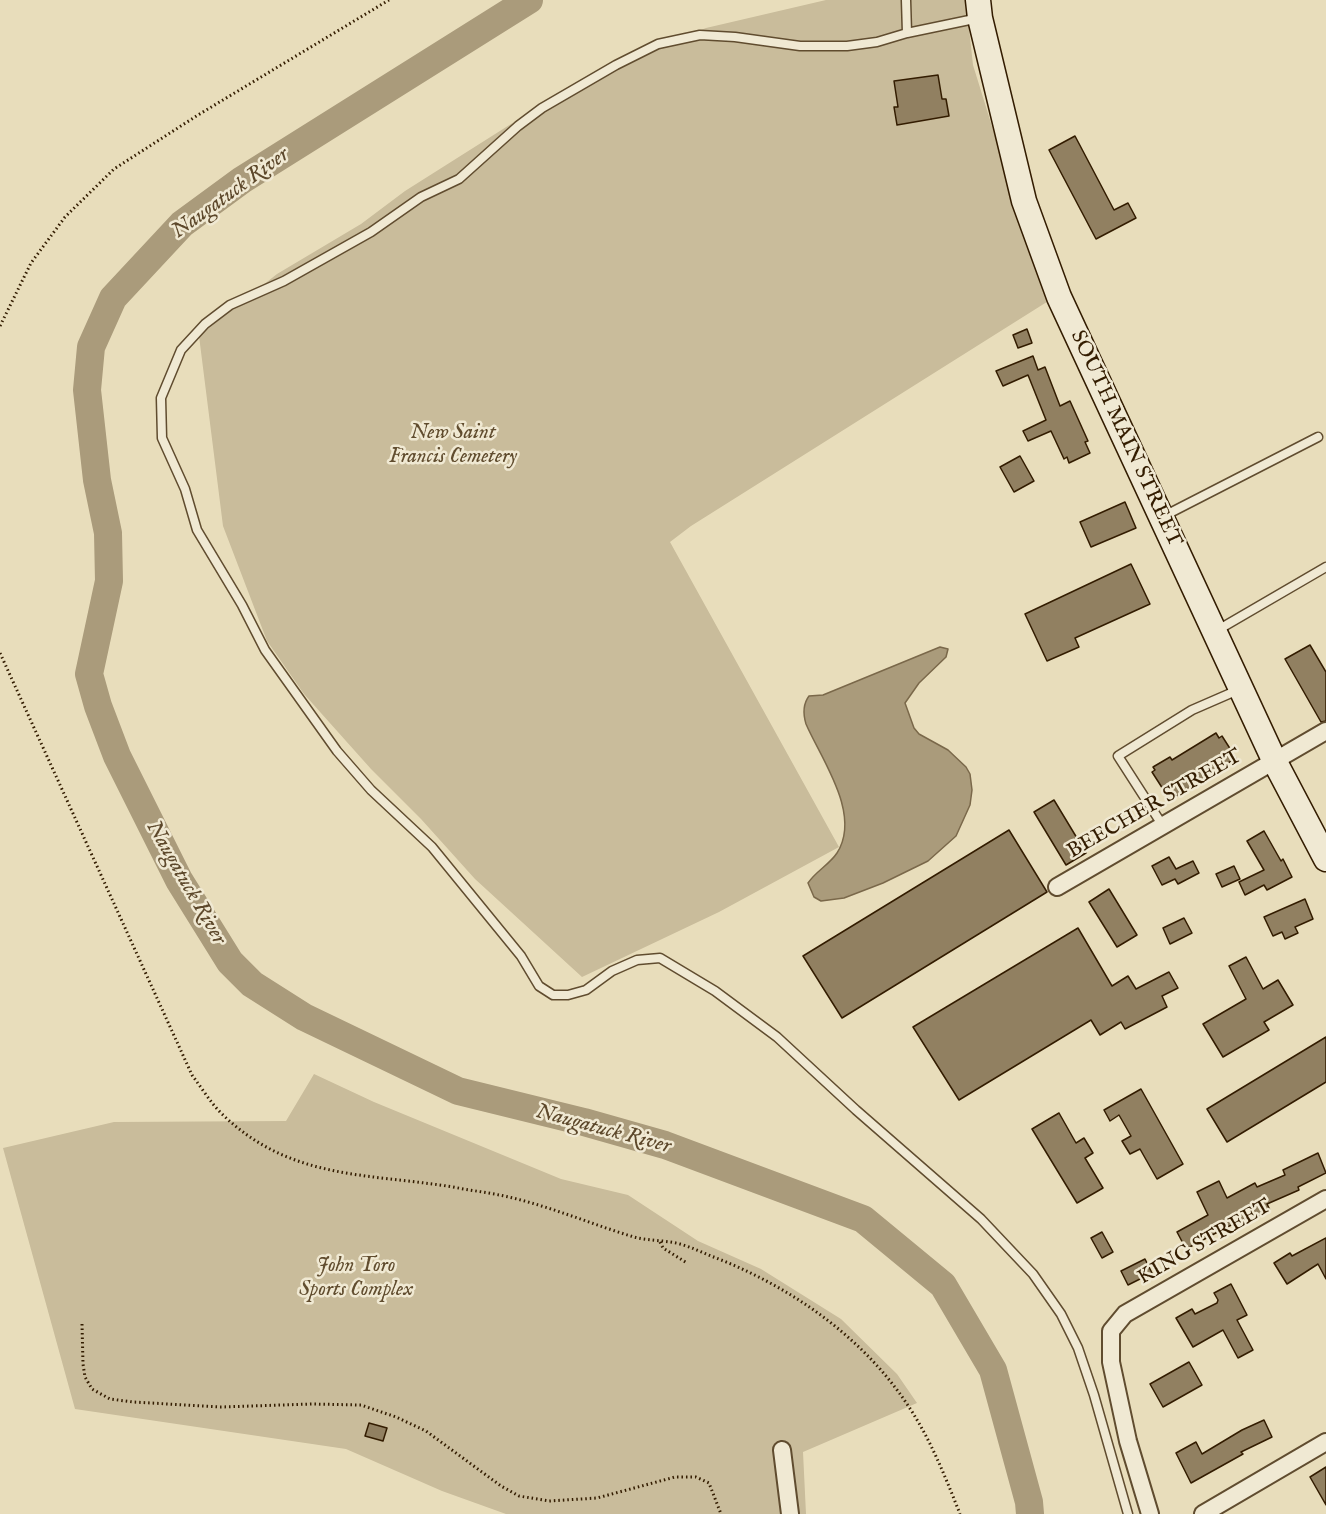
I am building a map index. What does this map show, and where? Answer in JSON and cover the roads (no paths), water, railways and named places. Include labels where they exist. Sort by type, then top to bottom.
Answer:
[{"type":"main road","name":"SOUTH MAIN STREET","points":[[979,9],[1024,201],[1059,297],[1275,762],[1326,859]]},
{"type":"street","name":"BEECHER STREET","points":[[1057,887],[1326,731]]},
{"type":"street","name":"KING STREET","points":[[1150,1514],[1128,1441],[1111,1362],[1111,1331],[1125,1314],[1326,1199]]},
{"type":"street","points":[[1203,1514],[1326,1442]]},
{"type":"street","points":[[782,1450],[790,1514]]},
{"type":"lane","points":[[906,0],[907,33]]},
{"type":"lane","points":[[979,9],[877,42],[812,46],[700,35],[658,44],[616,65],[542,108],[518,126],[459,179],[421,197],[371,232],[284,281],[230,305],[205,324],[181,351],[161,398],[162,438],[185,489],[197,530],[242,605],[265,650],[337,751],[371,790],[432,847],[520,956],[539,986],[553,995],[568,996],[586,990],[612,971],[637,960],[660,958],[715,991],[777,1037],[856,1110],[981,1219],[1033,1274],[1061,1314],[1078,1348],[1128,1514]]},
{"type":"lane","points":[[1162,517],[1318,437]]},
{"type":"lane","points":[[1215,631],[1326,567]]},
{"type":"lane","points":[[1163,826],[1118,756],[1192,710],[1241,689]]},
{"type":"waterway","name":"Naugatuck River","points":[[529,0],[242,180],[182,224],[113,298],[91,347],[87,390],[97,480],[108,533],[109,581],[89,674],[98,706],[117,756],[179,880],[230,962],[252,984],[304,1017],[458,1091],[584,1122],[665,1145],[863,1219],[943,1285],[993,1370],[1029,1502],[1030,1514]]},
{"type":"park label","name":"New Saint Francis Cemetery","points":[[453,446]]},
{"type":"park label","name":"John Toro Sports Complex","points":[[356,1279]]}]
